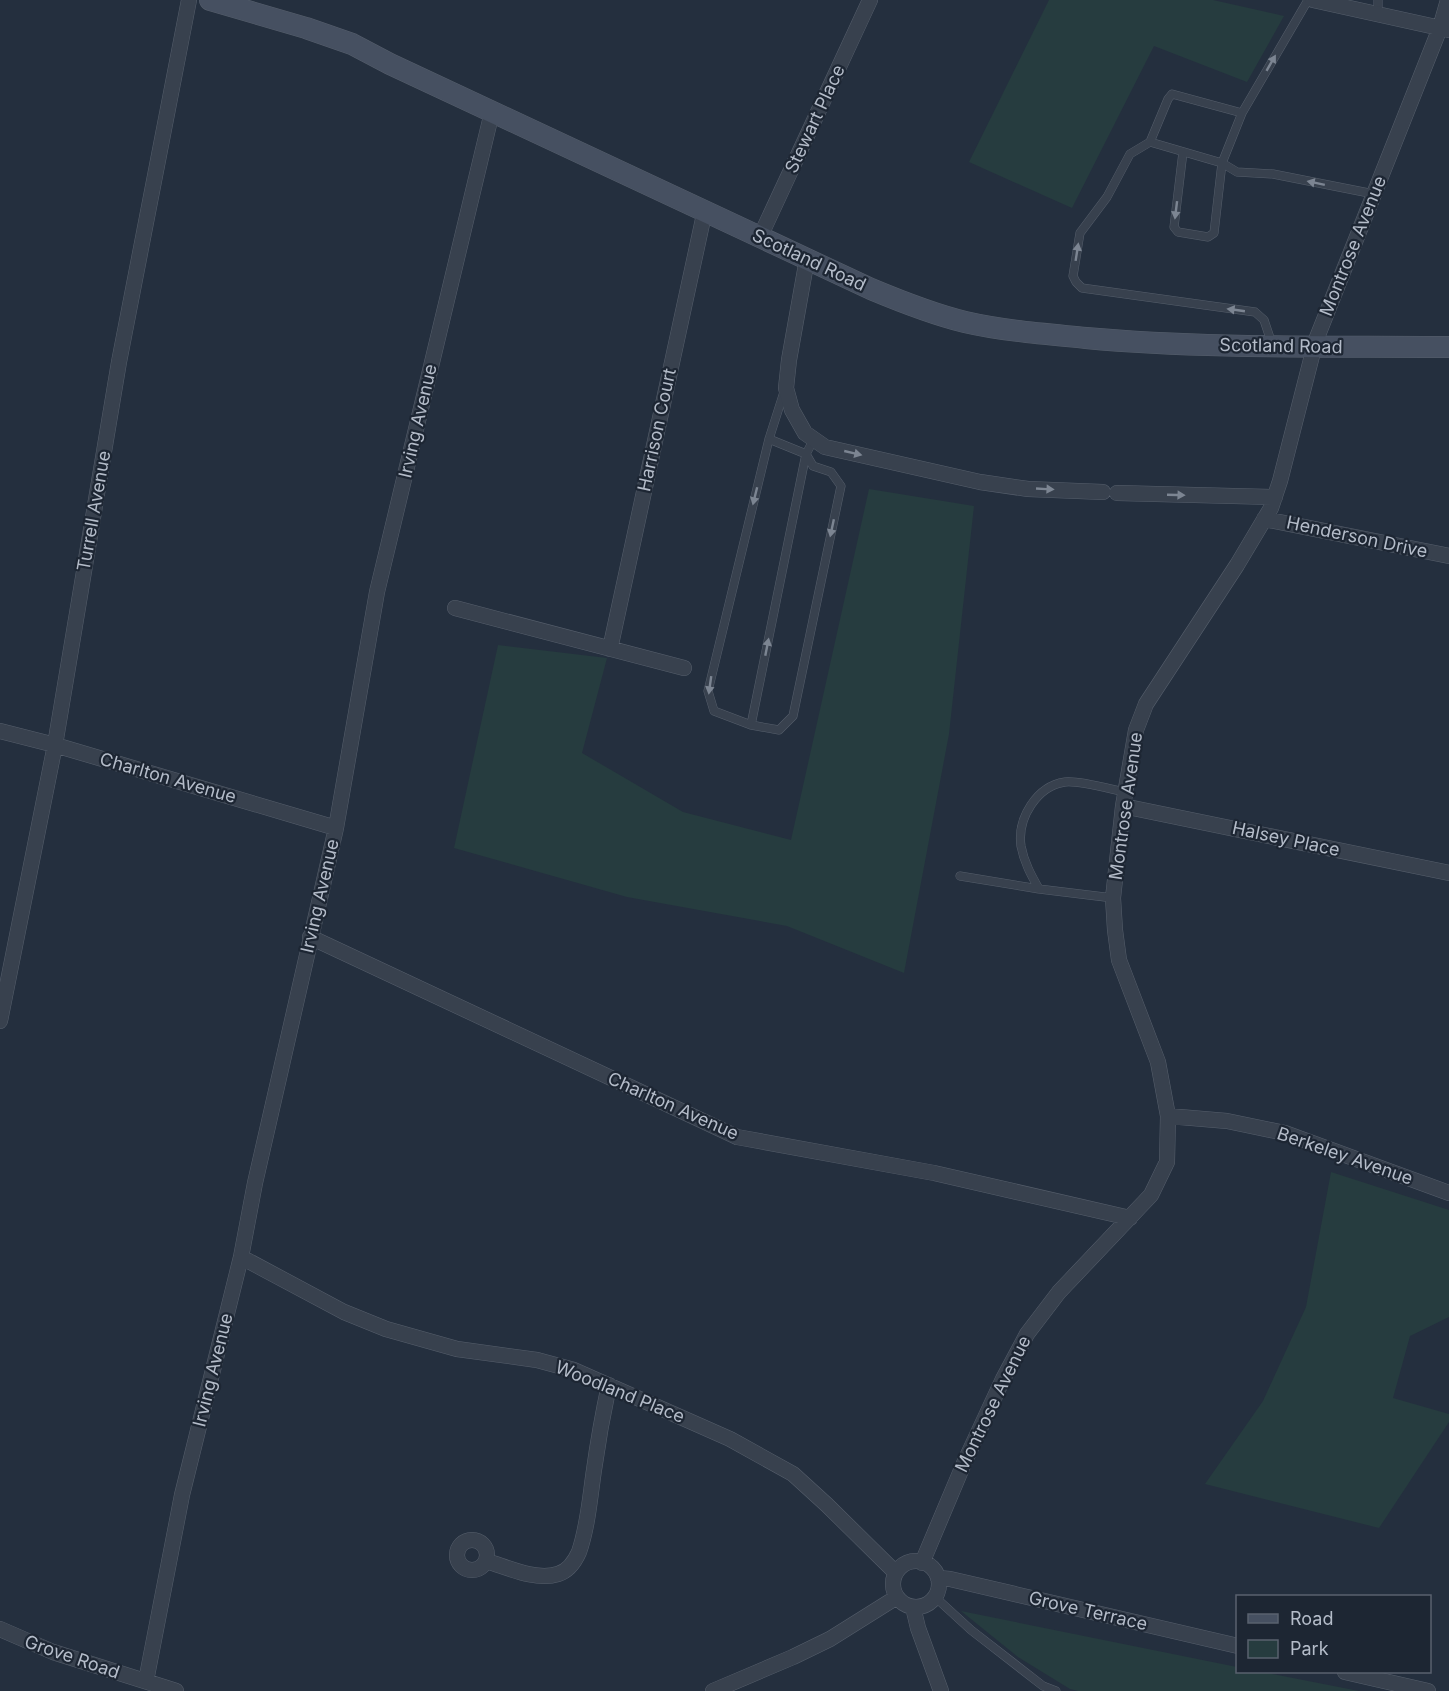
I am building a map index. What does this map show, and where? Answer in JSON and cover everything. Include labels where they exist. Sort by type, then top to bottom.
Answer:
[{"type":"main road","name":"Scotland Road","points":[[210,0],[352,44],[390,64],[871,289],[918,308],[966,322],[1031,332],[1125,341],[1272,346],[1449,347]]},
{"type":"street","name":"Turrell Avenue","points":[[0,1021],[55,745],[119,362],[189,0]]},
{"type":"street","name":"Stewart Place","points":[[760,237],[870,0]]},
{"type":"street","points":[[1313,0],[1378,7],[1444,29]]},
{"type":"street","name":"Montrose Avenue","points":[[922,1563],[1002,1379],[1027,1334],[1059,1292],[1151,1195],[1167,1162],[1168,1116],[1158,1062],[1119,960],[1113,898],[1124,799],[1136,730],[1146,704],[1237,565],[1275,497],[1314,346],[1444,29],[1448,0]]},
{"type":"street","name":"Irving Avenue","points":[[146,1681],[182,1495],[241,1257],[255,1183],[336,828],[377,592],[492,112]]},
{"type":"street","name":"Harrison Court","points":[[610,649],[705,210]]},
{"type":"street","points":[[807,259],[786,388],[792,410],[805,433],[825,447],[980,482],[1028,489],[1275,497]]},
{"type":"street","name":"Henderson Drive","points":[[1264,519],[1449,556]]},
{"type":"street","points":[[455,608],[684,668]]},
{"type":"street","name":"Charlton Avenue","points":[[0,731],[55,745],[336,828]]},
{"type":"street","name":"Halsey Place","points":[[1124,799],[1449,873]]},
{"type":"street","name":"Charlton Avenue","points":[[310,937],[737,1137],[934,1173],[1130,1218]]},
{"type":"street","name":"Berkeley Avenue","points":[[1168,1116],[1227,1121],[1285,1132],[1449,1193]]},
{"type":"street","name":"Woodland Place","points":[[241,1257],[344,1312],[386,1329],[457,1349],[537,1360],[574,1371],[730,1439],[793,1474],[827,1504],[896,1573]]},
{"type":"street","points":[[486,1561],[534,1575],[558,1574],[573,1562],[579,1552],[590,1505],[601,1420],[609,1385]]},
{"type":"street","points":[[907,1563],[922,1563],[934,1571],[939,1584],[935,1597],[926,1605],[913,1607],[897,1597],[893,1586],[896,1573],[907,1563]]},
{"type":"street","name":"Grove Terrace","points":[[938,1578],[1236,1646]]},
{"type":"street","points":[[713,1691],[830,1639],[897,1597]]},
{"type":"street","points":[[913,1607],[918,1628],[941,1691]]},
{"type":"street","name":"Grove Road","points":[[0,1629],[53,1653],[176,1691]]},
{"type":"street","points":[[1353,1673],[1428,1691]]},
{"type":"lane","points":[[1184,152],[1174,227],[1178,232],[1208,237],[1214,233],[1222,163],[1242,113],[1308,0]]},
{"type":"lane","points":[[1242,113],[1173,94],[1168,99],[1150,142],[1130,154],[1107,197],[1080,233],[1073,276],[1082,288],[1255,312],[1264,320],[1272,346]]},
{"type":"lane","points":[[1150,142],[1222,163],[1237,172],[1273,174],[1374,195]]},
{"type":"lane","points":[[769,439],[806,454],[813,466],[831,472],[841,486],[793,716],[779,730],[751,725],[714,711],[708,691],[769,439],[786,388]]},
{"type":"lane","points":[[751,725],[806,454],[814,439]]},
{"type":"lane","points":[[1039,889],[1026,863],[1021,844],[1022,826],[1041,791],[1067,782],[1124,799]]},
{"type":"lane","points":[[960,876],[1113,898]]},
{"type":"lane","points":[[935,1597],[971,1630],[1043,1686],[1056,1691]]},
{"type":"green space","points":[[1049,0],[1213,0],[1284,16],[1247,82],[1154,46],[1072,208],[969,162]]},
{"type":"green space","points":[[869,489],[974,506],[949,734],[904,973],[787,926],[627,897],[454,848],[498,645],[607,658],[582,753],[683,812],[791,840]]},
{"type":"green space","points":[[1331,1172],[1449,1210],[1449,1317],[1410,1336],[1393,1398],[1449,1414],[1449,1422],[1379,1528],[1205,1484],[1263,1401],[1306,1307]]},
{"type":"green space","points":[[961,1611],[1236,1667],[1236,1673],[1267,1673],[1359,1691],[1078,1691],[1070,1689],[1018,1657]]}]
